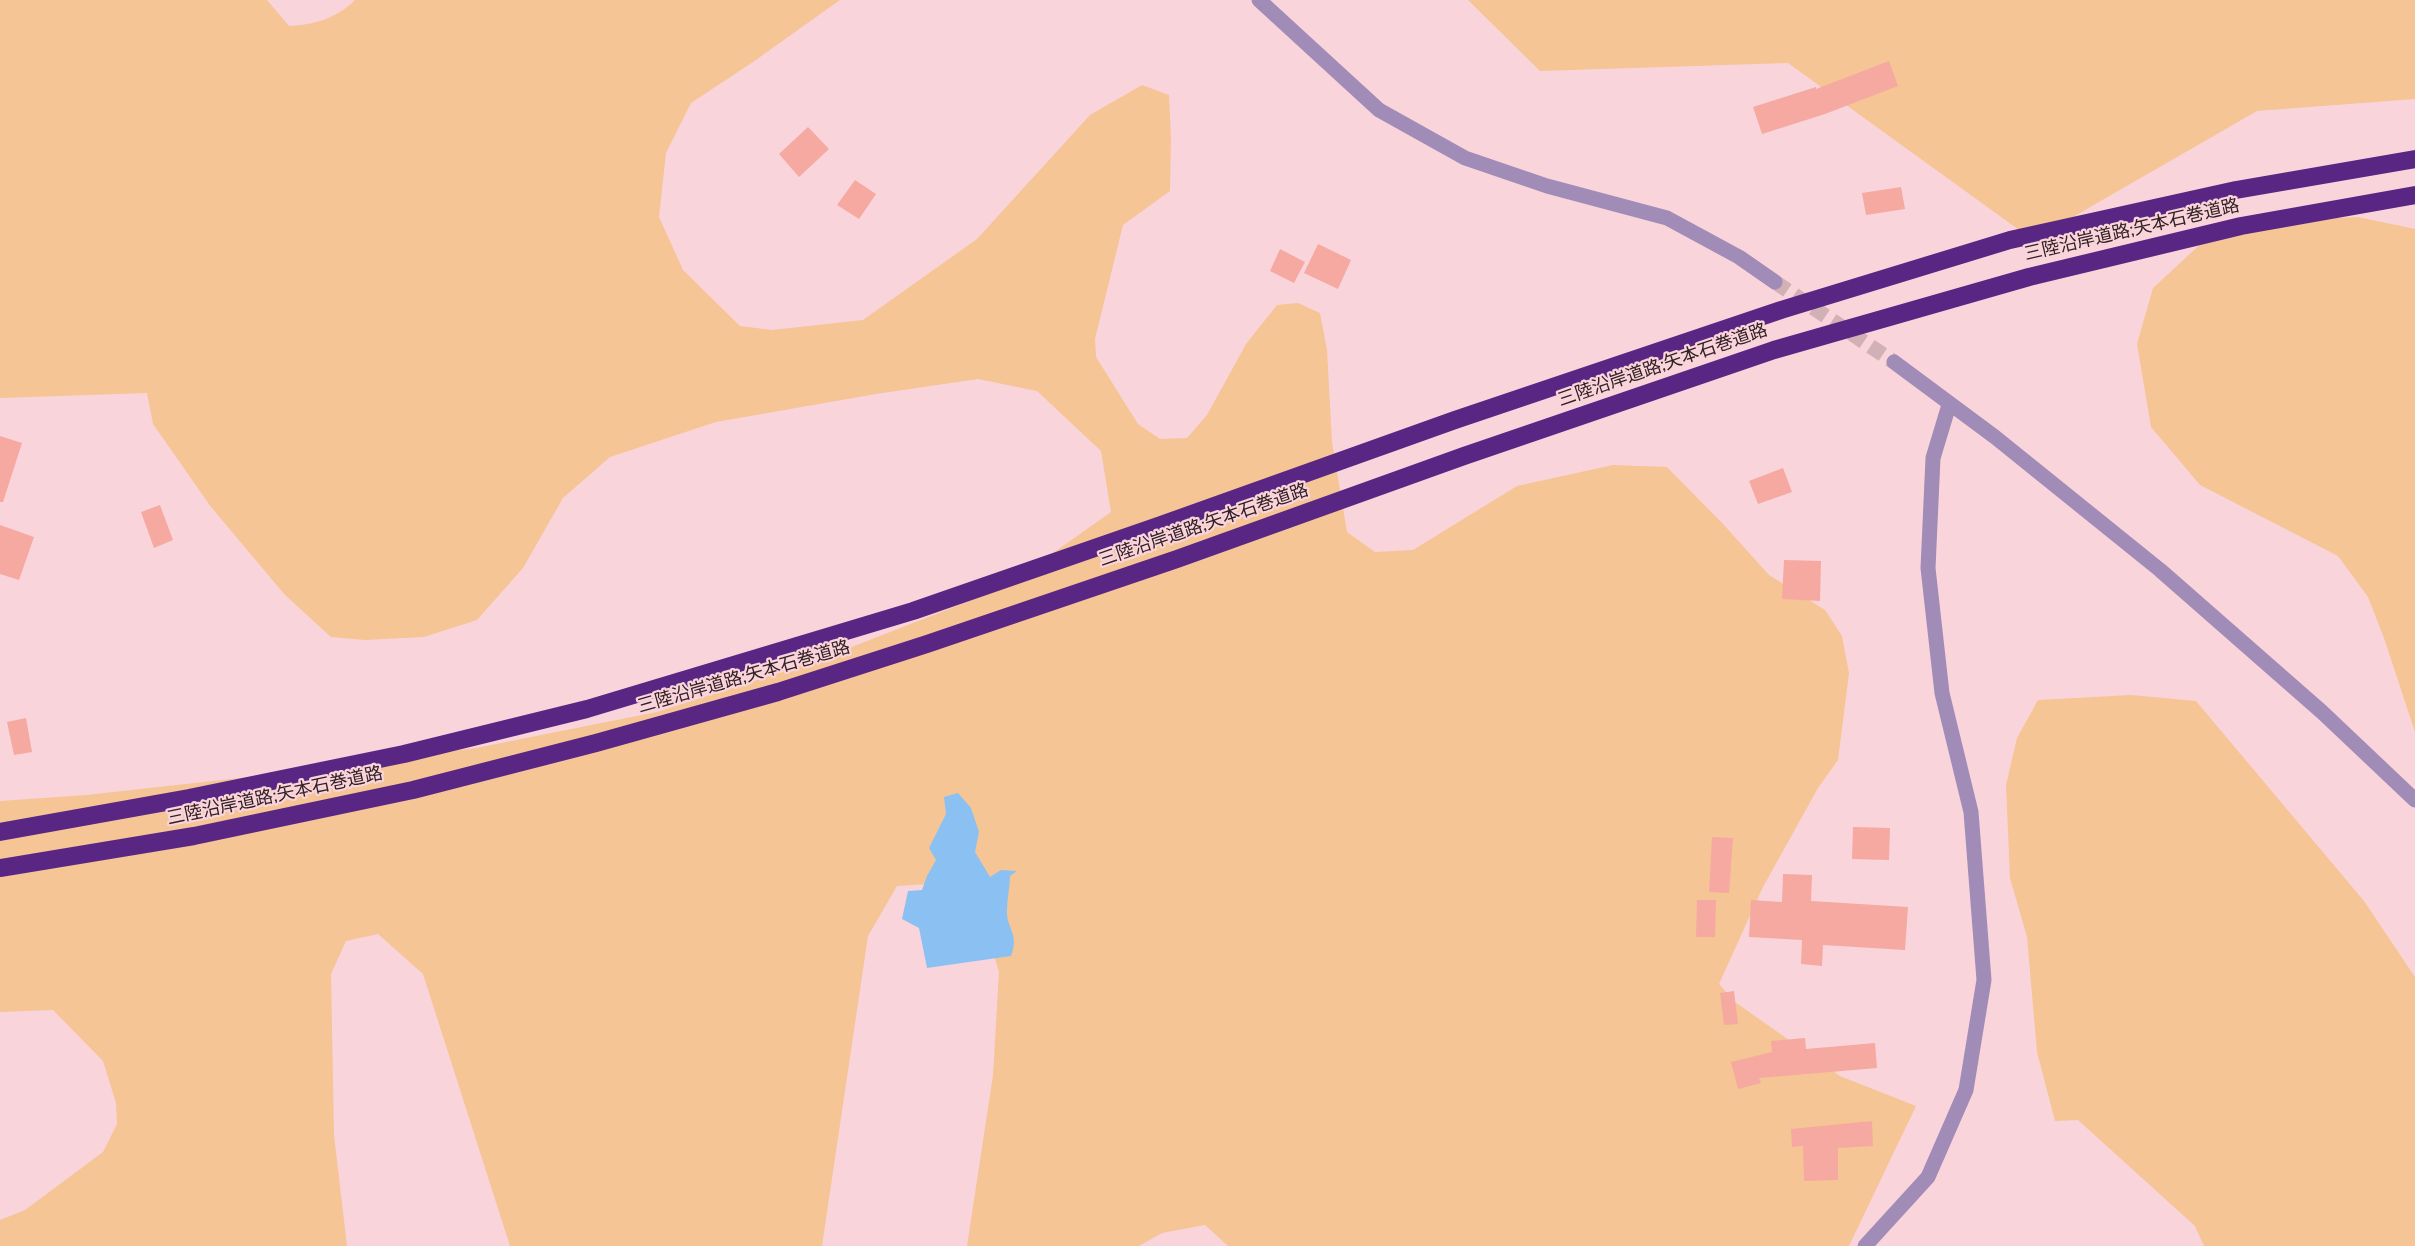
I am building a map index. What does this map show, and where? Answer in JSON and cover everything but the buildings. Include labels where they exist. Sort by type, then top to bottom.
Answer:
[{"type":"highway","name":"三陸沿岸道路;矢本石巻道路","points":[[0,832],[189,798],[404,754],[587,709],[913,611],[1455,420],[1781,310],[2010,240],[2236,190],[2415,159]]},
{"type":"highway","name":"三陸沿岸道路;矢本石巻道路","points":[[0,868],[194,836],[413,790],[721,708],[927,644],[1774,350],[2029,277],[2241,226],[2415,195]]},
{"type":"street","points":[[1259,0],[1379,110],[1465,158],[1547,186],[1667,218],[1739,256],[1775,282]]},
{"type":"street","points":[[1894,362],[1995,437],[2160,570],[2322,712],[2415,800]]},
{"type":"street","points":[[1865,1246],[1928,1177],[1966,1090],[1984,980],[1971,812],[1942,693],[1928,568],[1933,458],[1949,405]]},
{"type":"shaded area","points":[[0,0],[267,0],[289,26],[307,24],[333,16],[355,0],[840,0],[691,103],[666,153],[659,217],[683,270],[740,326],[772,330],[863,320],[977,239],[1090,115],[1142,85],[1169,95],[1170,191],[1123,225],[1095,339],[1096,357],[1138,424],[1160,439],[1187,438],[1207,415],[1246,344],[1277,305],[1298,303],[1320,313],[1327,350],[1332,442],[1347,532],[1375,552],[1413,550],[1517,486],[1613,465],[1667,467],[1769,575],[1825,610],[1842,636],[1849,673],[1838,760],[1818,788],[1763,887],[1719,984],[1735,1002],[1840,1076],[1916,1106],[1849,1246],[1228,1246],[1205,1225],[1162,1233],[1139,1246],[967,1246],[993,1075],[999,972],[986,930],[929,884],[897,886],[868,936],[822,1246],[510,1246],[423,974],[378,934],[346,941],[331,974],[334,1135],[347,1246],[0,1246],[0,1220],[25,1210],[103,1152],[117,1124],[116,1103],[103,1061],[53,1010],[0,1012],[0,801],[86,795],[267,775],[476,748],[657,712],[816,661],[1005,587],[1111,512],[1101,451],[1037,391],[978,379],[876,394],[716,422],[610,457],[563,498],[523,568],[477,620],[424,637],[365,640],[331,637],[285,595],[211,507],[153,424],[147,393],[0,398]]},
{"type":"shaded area","points":[[1468,0],[2415,0],[2415,99],[2257,111],[2033,240],[1788,63],[1540,71]]},
{"type":"shaded area","points":[[2358,217],[2415,229],[2415,732],[2368,597],[2338,556],[2200,485],[2151,427],[2137,344],[2153,288],[2206,239],[2275,221]]},
{"type":"shaded area","points":[[2131,695],[2196,701],[2364,901],[2415,977],[2415,1246],[2204,1246],[2195,1226],[2078,1120],[2055,1121],[2037,1052],[2027,937],[2010,878],[2006,785],[2017,738],[2038,700]]},
{"type":"water","points":[[958,793],[971,808],[979,832],[975,852],[990,877],[1001,870],[1017,871],[1010,876],[1007,906],[1008,922],[1014,942],[1013,948],[1011,956],[927,968],[919,928],[902,919],[908,891],[922,890],[936,860],[929,848],[946,814],[944,797]]},
{"type":"tunnel","points":[[1775,282],[1894,362]]}]
